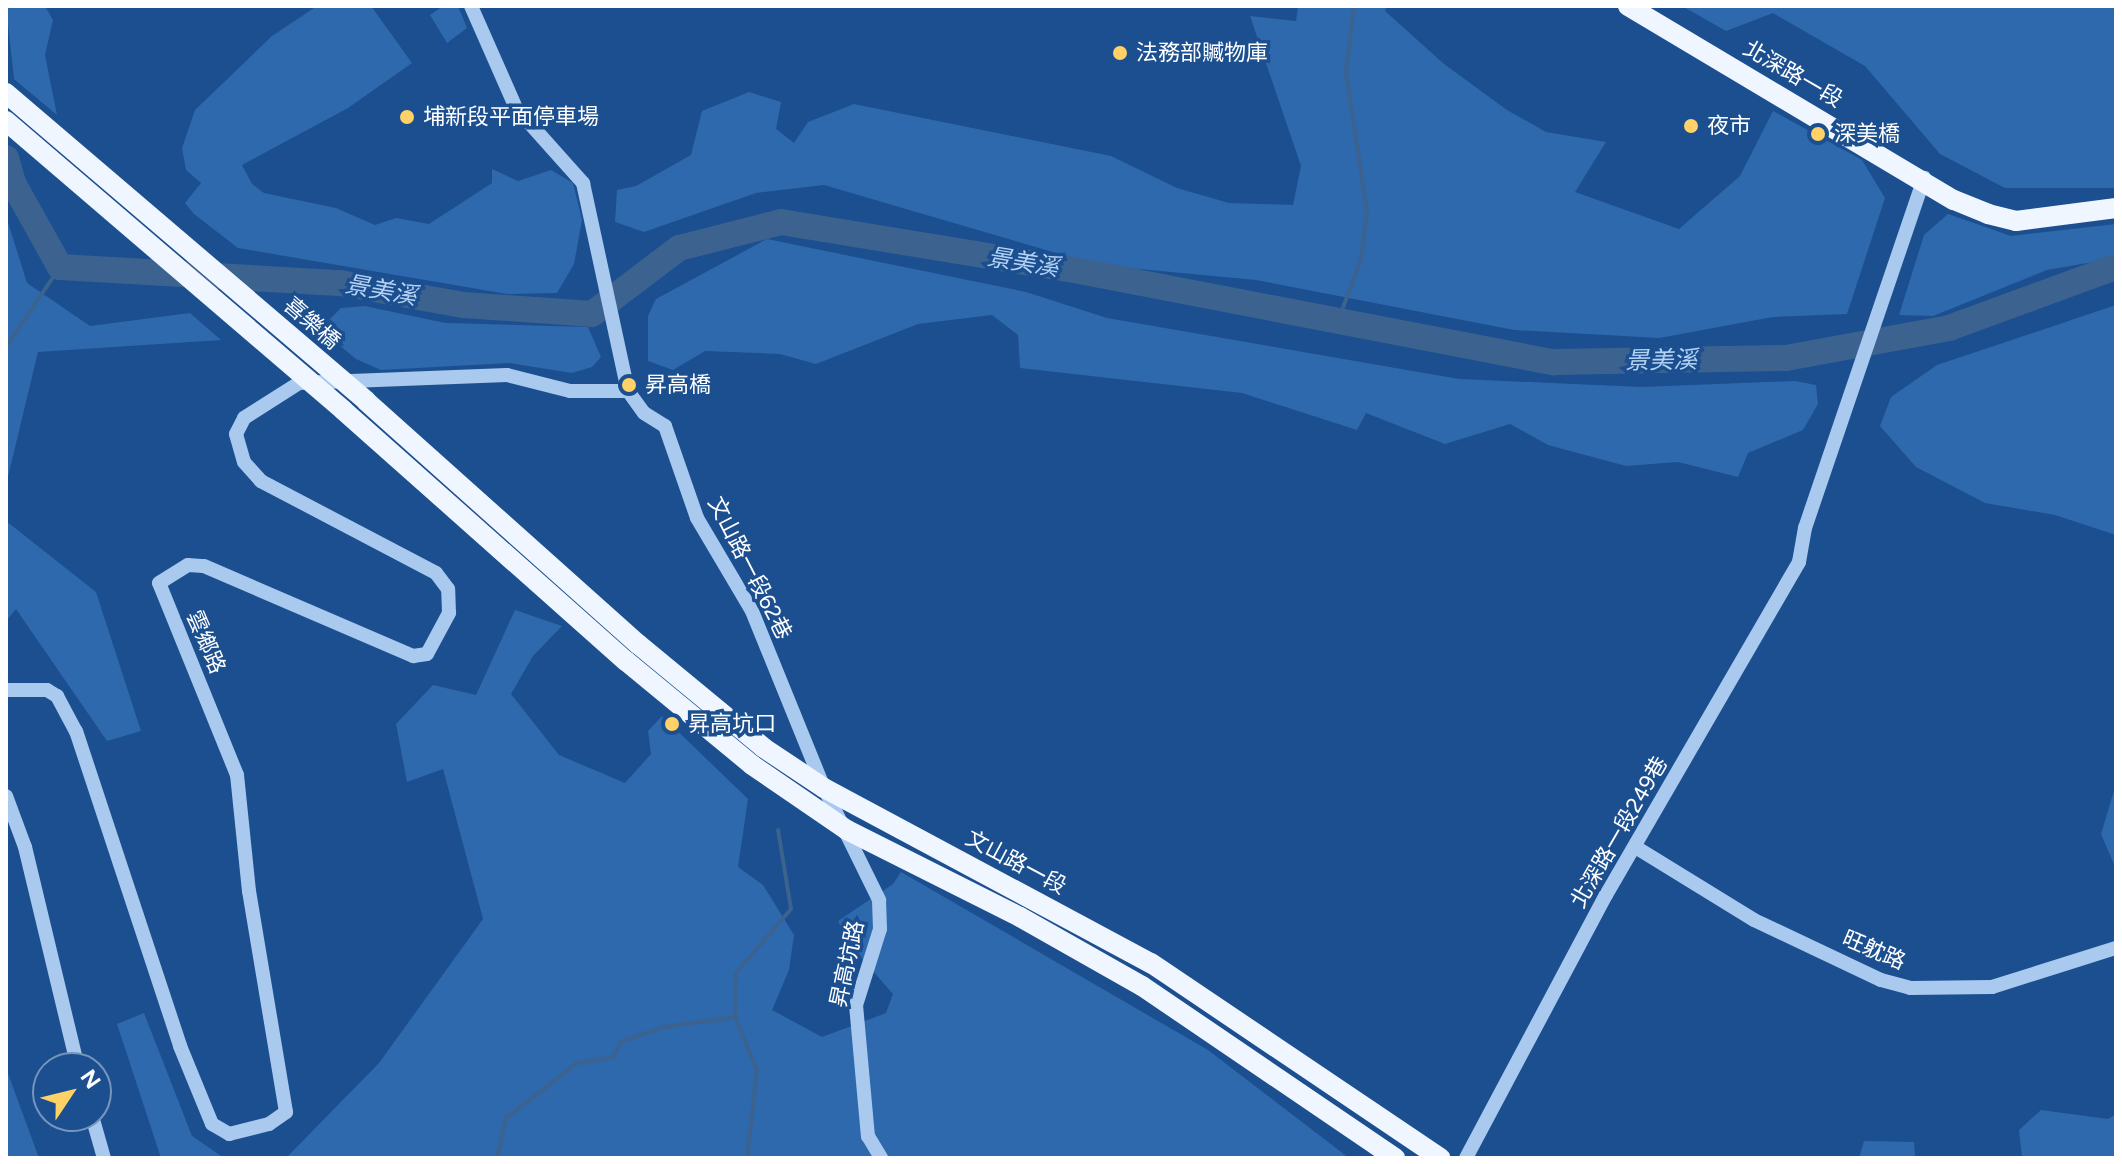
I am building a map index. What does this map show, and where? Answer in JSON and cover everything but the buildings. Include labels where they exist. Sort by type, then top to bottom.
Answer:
[{"type":"main road","name":"北深路一段","points":[[1628,6],[1924,178],[1954,200],[2016,221],[2116,208]]},
{"type":"main road","name":"喜樂橋","points":[[6,93],[366,401],[574,601]]},
{"type":"main road","name":"喜樂橋","points":[[6,121],[574,601]]},
{"type":"main road","name":"文山路一段","points":[[574,601],[764,748],[824,788],[1151,963],[1440,1158]]},
{"type":"main road","points":[[574,601],[752,765],[847,830],[1142,986],[1395,1158]]},
{"type":"street","points":[[471,6],[516,108],[583,183],[593,213],[626,385]]},
{"type":"street","name":"北深路一段249巷","points":[[1466,1158],[1606,895],[1637,848],[1799,562],[1805,528],[1907,220],[1924,178]]},
{"type":"street","name":"雲鄉路","points":[[6,690],[47,690],[57,696],[76,731],[180,1046],[212,1124],[229,1134],[269,1124],[286,1112],[249,891],[237,775],[159,583],[188,565],[204,566],[413,656],[427,654],[449,613],[448,589],[436,573],[261,481],[244,462],[236,434],[244,418],[299,383],[507,375],[570,391],[626,385]]},
{"type":"street","name":"文山路一段62巷","points":[[626,385],[644,413],[665,426],[697,518],[752,611],[824,788]]},
{"type":"street","name":"昇高坑路","points":[[824,788],[847,830],[881,912],[856,1005],[868,1136],[881,1158]]},
{"type":"street","points":[[6,796],[25,847],[74,1052]]},
{"type":"street","name":"旺躭路","points":[[1637,848],[1754,920],[1881,980],[1910,988],[1992,987],[2116,948]]},
{"type":"street","points":[[97,1132],[104,1158]]},
{"type":"shaded area","points":[[6,6],[45,6],[53,20],[45,55],[57,115],[14,79]]},
{"type":"shaded area","points":[[317,6],[371,6],[412,63],[348,108],[242,165],[252,184],[264,193],[336,208],[375,225],[396,218],[429,224],[492,183],[492,169],[518,181],[551,170],[573,183],[582,220],[574,264],[557,293],[507,294],[238,248],[194,214],[185,203],[201,183],[186,170],[182,148],[195,110],[272,36]]},
{"type":"shaded area","points":[[443,6],[458,6],[467,28],[447,43],[430,15]]},
{"type":"shaded area","points":[[1298,6],[1387,6],[1385,11],[1444,64],[1507,110],[1546,132],[1606,142],[1575,192],[1679,229],[1740,176],[1773,111],[1862,160],[1885,198],[1847,314],[1773,317],[1659,338],[1514,330],[1256,280],[1097,265],[824,185],[756,193],[644,232],[615,222],[617,190],[636,186],[691,155],[702,111],[749,92],[781,102],[776,129],[794,143],[808,122],[854,104],[1111,156],[1177,188],[1229,203],[1293,205],[1301,166],[1250,16],[1296,21]]},
{"type":"shaded area","points":[[1682,6],[2116,6],[2116,188],[2005,188],[1940,154],[1865,66],[1773,13],[1726,31]]},
{"type":"shaded area","points":[[1948,214],[2011,236],[2116,224],[2116,258],[2047,270],[1933,316],[1899,315],[1924,235]]},
{"type":"shaded area","points":[[6,216],[27,283],[90,326],[190,313],[221,340],[38,352],[6,485]]},
{"type":"shaded area","points":[[767,239],[1026,292],[1107,318],[1459,379],[1641,387],[1795,381],[1816,385],[1818,404],[1803,430],[1748,453],[1738,477],[1678,462],[1626,466],[1548,445],[1510,424],[1445,444],[1366,413],[1357,430],[1242,393],[1020,368],[1018,335],[992,315],[918,324],[816,364],[780,354],[705,351],[673,370],[648,361],[648,316],[656,299]]},
{"type":"shaded area","points":[[2116,305],[2116,535],[2055,515],[1985,503],[1916,467],[1880,426],[1891,397],[1937,365]]},
{"type":"shaded area","points":[[365,306],[445,323],[588,327],[601,357],[592,367],[572,373],[509,363],[381,370],[356,359],[326,334],[325,324],[341,308]]},
{"type":"shaded area","points":[[6,521],[96,592],[141,731],[107,741],[16,609],[6,621]]},
{"type":"shaded area","points":[[515,610],[562,626],[533,656],[511,694],[559,755],[625,783],[651,754],[648,731],[662,716],[748,799],[738,867],[763,885],[794,935],[789,970],[772,1010],[822,1037],[886,1013],[893,994],[850,945],[838,921],[893,884],[901,872],[1208,1050],[1349,1158],[286,1158],[379,1063],[483,919],[443,769],[407,782],[396,724],[433,685],[476,695]]},
{"type":"shaded area","points":[[2116,784],[2116,869],[2101,834]]},
{"type":"shaded area","points":[[144,1013],[192,1136],[224,1158],[161,1158],[117,1024]]},
{"type":"shaded area","points":[[6,1068],[39,1158],[6,1158]]},
{"type":"shaded area","points":[[2041,1110],[2108,1119],[2116,1114],[2116,1158],[2022,1158],[2019,1130]]},
{"type":"shaded area","points":[[1864,1141],[1914,1142],[1915,1158],[1859,1158]]},
{"type":"waterway","points":[[1338,321],[1361,259],[1367,212],[1346,72],[1354,6]]},
{"type":"waterway","name":"景美溪","points":[[6,158],[13,183],[60,267],[340,283],[464,305],[592,314],[679,248],[781,222],[1074,270],[1554,362],[1786,358],[1949,328],[2116,267]]},
{"type":"waterway","points":[[6,347],[60,267]]},
{"type":"waterway","points":[[747,1158],[757,1070],[735,1017],[736,973],[791,909],[778,830]]},
{"type":"waterway","points":[[497,1158],[506,1118],[577,1063],[613,1057],[622,1041],[664,1027],[735,1017]]},
{"type":"place","name":"法務部贓物庫","points":[[1120,53]]},
{"type":"place","name":"埔新段平面停車場","points":[[407,117]]},
{"type":"place","name":"夜市","points":[[1691,126]]},
{"type":"place","name":"深美橋","points":[[1818,134]]},
{"type":"place","name":"昇高橋","points":[[629,385]]},
{"type":"place","name":"昇高坑口","points":[[672,724]]}]
